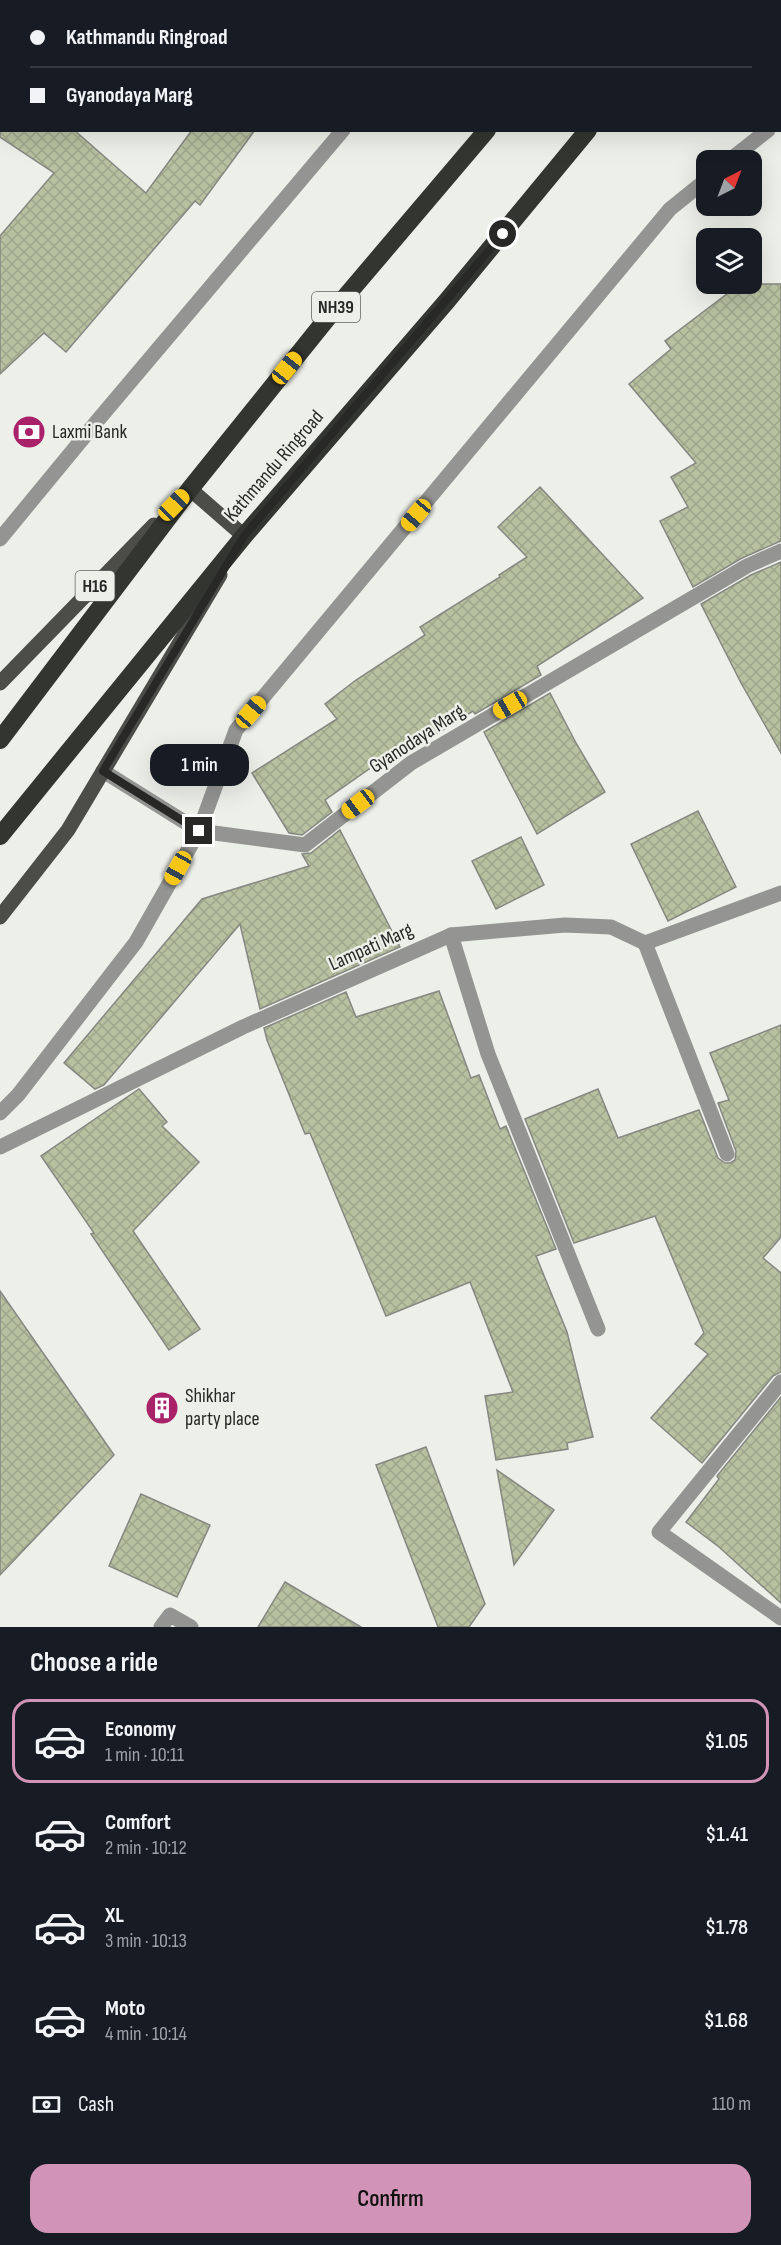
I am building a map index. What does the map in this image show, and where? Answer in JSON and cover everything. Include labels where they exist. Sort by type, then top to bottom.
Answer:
[{"type":"highway","name":"NH39","points":[[0,740],[190,489],[329,316],[485,132]]},
{"type":"highway","name":"Kathmandu Ringroad","points":[[0,836],[244,536],[446,302],[586,132]]},
{"type":"main road","points":[[0,917],[68,830],[244,536],[190,489]]},
{"type":"main road","name":"H16","points":[[0,683],[190,489]]},
{"type":"street","points":[[0,539],[341,132]]},
{"type":"street","points":[[743,150],[765,132]]},
{"type":"street","points":[[0,1113],[18,1095],[136,942],[199,831],[236,730],[670,209],[696,188]]},
{"type":"street","name":"Gyanodaya Marg","points":[[103,771],[199,831],[305,845],[411,763],[747,566],[781,551]]},
{"type":"street","points":[[727,1154],[645,943],[781,893]]},
{"type":"street","name":"Lampati Marg","points":[[0,1147],[243,1027],[451,935],[565,925],[611,927],[645,943]]},
{"type":"street","points":[[451,935],[488,1054],[598,1329]]},
{"type":"street","points":[[781,1382],[659,1532],[781,1618]]},
{"type":"street","points":[[161,1627],[170,1615],[191,1627]]},
{"type":"building","points":[[0,132],[76,132],[146,193],[191,132],[254,132],[200,205],[195,201],[66,352],[44,333],[0,374],[0,236],[54,173],[0,137]]},
{"type":"building","points":[[762,284],[781,284],[781,541],[742,558],[693,587],[660,521],[688,507],[671,477],[696,463],[629,384],[671,349],[665,341],[727,294],[762,294]]},
{"type":"building","points":[[540,487],[643,598],[537,666],[541,675],[475,714],[473,711],[393,761],[389,755],[325,800],[332,812],[302,835],[289,833],[252,773],[337,719],[325,704],[356,680],[425,635],[420,627],[500,577],[499,575],[527,557],[498,527]]},
{"type":"building","points":[[781,562],[781,753],[741,683],[701,604],[751,575]]},
{"type":"building","points":[[550,693],[605,792],[537,834],[484,732]]},
{"type":"building","points":[[698,811],[736,887],[668,921],[631,844]]},
{"type":"building","points":[[340,830],[400,947],[260,1009],[240,924],[104,1085],[95,1089],[64,1063],[202,899],[309,866],[302,854],[311,853]]},
{"type":"building","points":[[521,837],[544,885],[496,909],[472,861]]},
{"type":"building","points":[[439,991],[471,1078],[479,1075],[500,1129],[506,1126],[556,1249],[536,1256],[567,1332],[593,1437],[567,1443],[568,1449],[496,1460],[485,1396],[513,1392],[470,1282],[386,1316],[310,1133],[305,1134],[264,1028],[346,992],[356,1017]]},
{"type":"building","points":[[781,1025],[781,1237],[763,1258],[781,1273],[781,1372],[773,1376],[702,1463],[651,1418],[708,1354],[695,1344],[704,1333],[655,1216],[574,1243],[525,1119],[598,1089],[618,1138],[699,1110],[718,1158],[725,1163],[730,1163],[735,1160],[736,1151],[718,1103],[729,1100],[710,1053]]},
{"type":"building","points":[[139,1089],[167,1122],[162,1126],[199,1162],[133,1231],[200,1329],[169,1350],[91,1234],[94,1233],[41,1156]]},
{"type":"building","points":[[0,1291],[114,1455],[0,1575]]},
{"type":"building","points":[[781,1397],[781,1603],[719,1547],[686,1522],[719,1479],[717,1476]]},
{"type":"building","points":[[426,1447],[485,1604],[469,1627],[438,1627],[376,1465]]},
{"type":"building","points":[[497,1470],[554,1510],[514,1565]]},
{"type":"building","points":[[141,1494],[210,1525],[177,1597],[109,1566]]},
{"type":"building","points":[[285,1582],[361,1627],[258,1627]]},
{"type":"place","name":"Laxmi Bank","points":[[29,432]]},
{"type":"place","name":"Shikhar party place","points":[[162,1408]]},
{"type":"route","points":[[199,831],[103,771],[244,536],[503,234]]}]
